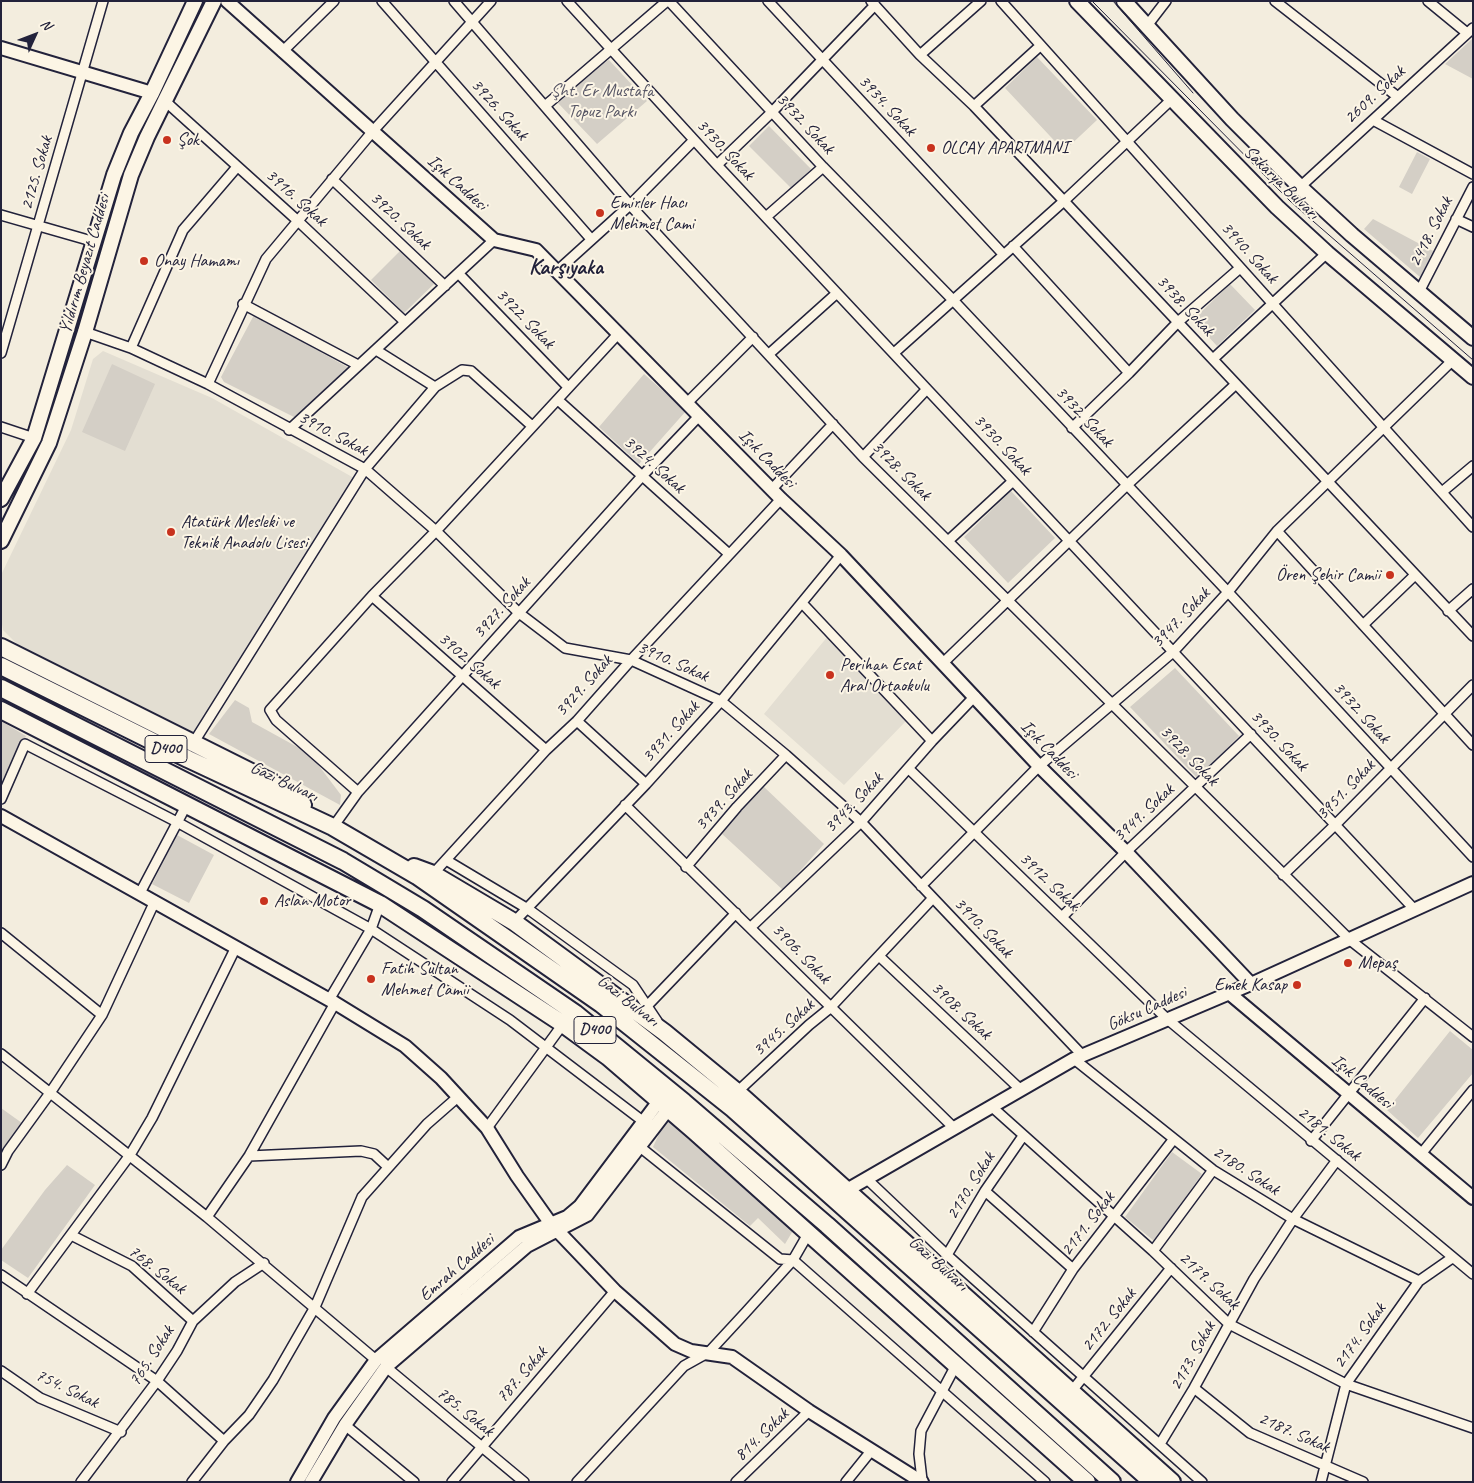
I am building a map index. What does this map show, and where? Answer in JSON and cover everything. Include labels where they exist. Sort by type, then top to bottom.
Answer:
[{"type":"highway","points":[[1,647],[271,782],[333,827]]},
{"type":"highway","name":"Gazi Bulvarı","points":[[1,666],[188,759],[333,827],[417,876],[601,1004],[732,1109],[1152,1482]]},
{"type":"highway","name":"D400","points":[[1,688],[343,861],[423,909],[583,1019],[684,1102],[827,1225],[1112,1482]]},
{"type":"highway","points":[[1,710],[380,904],[563,1024],[608,1057],[664,1105],[1087,1482]]},
{"type":"highway","points":[[187,804],[343,861]]},
{"type":"highway","points":[[377,853],[434,874],[514,922],[664,1032],[737,1092],[1172,1482]]},
{"type":"main road","name":"Yıldırım Beyazıt Caddesi","points":[[1,499],[34,438],[114,175],[131,133],[196,1]]},
{"type":"main road","name":"Yıldırım Beyazıt Caddesi","points":[[1,541],[49,443],[86,332],[131,175],[214,1]]},
{"type":"main road","name":"Sakarya Bulvarı","points":[[1077,1],[1277,208],[1327,254],[1473,377]]},
{"type":"main road","name":"Sakarya Bulvarı","points":[[1124,1],[1232,119],[1300,187],[1473,338]]},
{"type":"street","name":"2125. Sokak","points":[[1,353],[40,225],[103,1]]},
{"type":"street","name":"Işık Caddesi","points":[[226,1],[494,240],[536,250],[781,499],[840,556],[975,696],[1039,766],[1126,852],[1250,984]]},
{"type":"street","points":[[282,52],[334,1]]},
{"type":"street","name":"3926. Sokak","points":[[382,1],[591,239]]},
{"type":"street","name":"3928. Sokak","points":[[454,1],[630,205],[863,457],[1113,702],[1283,875],[1350,940],[1473,1037]]},
{"type":"street","points":[[208,384],[266,259],[373,131],[491,1]]},
{"type":"street","name":"3930. Sokak","points":[[567,1],[717,165],[1415,910]]},
{"type":"street","points":[[545,106],[668,1]]},
{"type":"street","name":"3932. Sokak","points":[[668,1],[823,167],[952,299],[1228,592],[1473,857]]},
{"type":"street","name":"3934. Sokak","points":[[768,1],[1003,254]]},
{"type":"street","points":[[920,55],[981,1]]},
{"type":"street","name":"3940. Sokak","points":[[1001,1],[1473,526]]},
{"type":"street","points":[[1146,27],[1166,1]]},
{"type":"street","points":[[1275,1],[1398,97]]},
{"type":"street","points":[[1428,1],[1470,31]]},
{"type":"street","points":[[717,165],[823,60],[873,3]]},
{"type":"street","name":"3938. Sokak","points":[[873,3],[920,55],[974,106],[1473,636]]},
{"type":"street","name":"2609. Sokak","points":[[1300,187],[1470,31]]},
{"type":"street","points":[[974,106],[1040,46]]},
{"type":"street","points":[[1,48],[152,93]]},
{"type":"street","points":[[894,353],[952,299],[1064,201],[1171,100]]},
{"type":"street","name":"3916. Sokak","points":[[165,101],[298,221],[404,321]]},
{"type":"street","points":[[1373,120],[1473,174]]},
{"type":"street","points":[[557,271],[630,205],[694,140]]},
{"type":"street","points":[[131,348],[183,230],[237,167]]},
{"type":"street","points":[[766,217],[823,167]]},
{"type":"street","name":"3920. Sokak","points":[[332,180],[445,286]]},
{"type":"street","name":"2418. Sokak","points":[[1419,292],[1473,187]]},
{"type":"street","points":[[1,214],[94,242]]},
{"type":"street","points":[[1456,219],[1473,227]]},
{"type":"street","points":[[289,430],[376,350],[404,321],[459,274],[494,240]]},
{"type":"street","points":[[1013,246],[1130,373]]},
{"type":"street","points":[[1213,359],[1327,254]]},
{"type":"street","points":[[1072,428],[1130,373],[1178,322],[1240,268]]},
{"type":"street","name":"3922. Sokak","points":[[459,274],[568,387]]},
{"type":"street","points":[[768,354],[837,292]]},
{"type":"street","points":[[244,304],[358,365]]},
{"type":"street","name":"3910. Sokak","points":[[86,332],[131,348],[208,384],[289,430],[365,469],[436,531],[519,613],[565,648],[630,660],[721,701],[786,755],[861,822],[1079,1057]]},
{"type":"street","points":[[358,792],[276,720],[270,710],[372,596],[436,531],[619,333]]},
{"type":"street","points":[[687,403],[753,338]]},
{"type":"street","points":[[376,350],[435,387]]},
{"type":"street","name":"3947. Sokak","points":[[921,886],[1039,766],[1173,652],[1228,592],[1277,531],[1453,360]]},
{"type":"street","points":[[194,742],[365,469],[435,387],[462,370],[471,371],[532,426]]},
{"type":"street","points":[[943,663],[1127,485],[1236,384]]},
{"type":"street","points":[[863,457],[927,389]]},
{"type":"street","name":"3924. Sokak","points":[[558,400],[729,554]]},
{"type":"street","name":"3927. Sokak","points":[[333,827],[358,792],[643,475],[700,416]]},
{"type":"street","points":[[772,489],[833,424]]},
{"type":"street","points":[[1,427],[34,438]]},
{"type":"street","points":[[1442,492],[1473,466]]},
{"type":"street","points":[[948,541],[1013,481]]},
{"type":"street","name":"3929. Sokak","points":[[434,874],[546,750],[577,721],[630,660],[781,499]]},
{"type":"street","points":[[1277,531],[1473,745]]},
{"type":"street","name":"3931. Sokak","points":[[514,922],[646,784],[721,701],[840,556]]},
{"type":"street","points":[[1363,625],[1415,575]]},
{"type":"street","points":[[1448,610],[1473,589]]},
{"type":"street","name":"3902. Sokak","points":[[372,596],[546,750]]},
{"type":"street","points":[[802,603],[863,665],[932,741]]},
{"type":"street","name":"3951. Sokak","points":[[1283,875],[1473,685]]},
{"type":"street","name":"3943. Sokak","points":[[751,927],[861,822],[932,741],[975,696]]},
{"type":"street","points":[[577,721],[646,784]]},
{"type":"street","name":"3949. Sokak","points":[[1062,918],[1126,852],[1251,734]]},
{"type":"street","points":[[1,799],[25,744],[177,822],[371,929],[548,1046],[644,1122]]},
{"type":"street","name":"3939. Sokak","points":[[686,867],[736,808],[786,755]]},
{"type":"street","name":"3912. Sokak","points":[[909,769],[1166,1018]]},
{"type":"street","points":[[140,893],[187,804]]},
{"type":"street","name":"3906. Sokak","points":[[625,805],[686,867],[751,927],[830,1008],[953,1127]]},
{"type":"street","points":[[1,816],[332,1001],[405,1046],[442,1078],[487,1128],[517,1176],[555,1228],[616,1291],[675,1344],[690,1351],[709,1352],[732,1357],[809,1411],[922,1481]]},
{"type":"street","points":[[446,860],[528,909],[633,985],[664,1032]]},
{"type":"street","name":"Göksu Caddesi","points":[[847,1190],[868,1180],[953,1127],[1079,1057],[1350,940],[1473,883]]},
{"type":"street","name":"3945. Sokak","points":[[737,1092],[830,1008],[933,898]]},
{"type":"street","points":[[1,1165],[8,1151],[50,1093],[102,1015],[155,901]]},
{"type":"street","points":[[207,1217],[249,1156],[371,929],[380,904]]},
{"type":"street","points":[[647,1006],[736,914]]},
{"type":"street","points":[[1,933],[102,1015]]},
{"type":"street","points":[[28,1294],[130,1155],[152,1118],[236,947]]},
{"type":"street","name":"3908. Sokak","points":[[879,956],[1021,1090]]},
{"type":"street","name":"Işık Caddesi","points":[[1229,993],[1473,1198]]},
{"type":"street","points":[[1311,1141],[1425,998]]},
{"type":"street","name":"2181. Sokak","points":[[1166,1018],[1311,1141],[1337,1160],[1473,1274]]},
{"type":"street","points":[[487,1128],[563,1024]]},
{"type":"street","name":"785. Sokak","points":[[1,1054],[264,1263],[381,1364],[524,1482]]},
{"type":"street","name":"2180. Sokak","points":[[1079,1057],[1173,1140],[1213,1170],[1292,1219],[1419,1281]]},
{"type":"street","points":[[1421,1154],[1473,1090]]},
{"type":"street","points":[[192,1482],[224,1441],[249,1415],[273,1380],[314,1307],[362,1197],[387,1166],[427,1124],[459,1096]]},
{"type":"street","name":"Emrah Caddesi","points":[[297,1482],[334,1418],[381,1364],[527,1246],[555,1228],[580,1206],[644,1122],[664,1105]]},
{"type":"street","name":"Emrah Caddesi","points":[[555,1228],[587,1215],[640,1147],[664,1105]]},
{"type":"street","name":"2179. Sokak","points":[[991,1106],[1172,1268],[1229,1324],[1346,1384],[1472,1427]]},
{"type":"street","name":"2170. Sokak","points":[[947,1255],[985,1191],[1023,1136]]},
{"type":"street","name":"2171. Sokak","points":[[1033,1332],[1073,1270],[1115,1218],[1173,1140]]},
{"type":"street","points":[[640,1147],[780,1259],[794,1260],[1045,1482]]},
{"type":"street","points":[[249,1156],[361,1151],[374,1154],[387,1166]]},
{"type":"street","name":"2173. Sokak","points":[[1160,1444],[1194,1388],[1254,1279],[1292,1219],[1337,1160]]},
{"type":"street","points":[[1153,1251],[1213,1170]]},
{"type":"street","points":[[868,1180],[947,1255],[1033,1332],[1085,1375],[1202,1482]]},
{"type":"street","points":[[985,1191],[1073,1270]]},
{"type":"street","points":[[577,1482],[684,1366],[709,1352],[794,1260],[808,1234]]},
{"type":"street","name":"768. Sokak","points":[[72,1235],[132,1266],[193,1321]]},
{"type":"street","name":"2174. Sokak","points":[[1321,1482],[1327,1465],[1346,1384],[1419,1281],[1452,1258]]},
{"type":"street","name":"765. Sokak","points":[[82,1482],[157,1381],[177,1351],[193,1321],[235,1282],[264,1263]]},
{"type":"street","name":"2172. Sokak","points":[[1071,1392],[1172,1268]]},
{"type":"street","points":[[1,1288],[4,1278],[157,1381],[224,1441]]},
{"type":"street","name":"787. Sokak","points":[[452,1482],[616,1291]]},
{"type":"street","name":"Emrah Caddesi","points":[[312,1482],[381,1364]]},
{"type":"street","points":[[922,1481],[919,1454],[921,1430],[956,1365]]},
{"type":"street","name":"754. Sokak","points":[[1,1371],[40,1398],[120,1432]]},
{"type":"street","name":"2187. Sokak","points":[[1194,1388],[1250,1433],[1363,1482]]},
{"type":"street","name":"814. Sokak","points":[[736,1482],[809,1411]]},
{"type":"street","points":[[346,1425],[414,1482]]},
{"type":"street","points":[[846,1482],[871,1451]]},
{"type":"shaded area","name":"Atatürk Mesleki ve Teknik Anadolu Lisesi","points":[[103,351],[212,398],[354,478],[193,734],[19,646],[3,630],[1,619],[2,573],[71,430],[93,359]]},
{"type":"shaded area","name":"Perihan Esat Aral Ortaokulu","points":[[828,636],[907,720],[844,785],[764,714]]},
{"type":"green space","points":[[1473,38],[1473,79],[1445,64]]},
{"type":"green space","points":[[1037,57],[1097,120],[1064,151],[1005,88]]},
{"type":"green space","name":"Şht. Er Mustafa Topuz Parkı","points":[[609,60],[647,101],[597,144],[558,103],[599,65]]},
{"type":"green space","points":[[769,126],[811,169],[791,188],[749,146]]},
{"type":"green space","points":[[1417,152],[1430,159],[1412,194],[1399,187]]},
{"type":"green space","points":[[1373,219],[1433,251],[1420,277],[1364,229]]},
{"type":"green space","points":[[401,250],[434,284],[404,313],[371,280]]},
{"type":"green space","points":[[1230,284],[1255,310],[1217,346],[1193,320]]},
{"type":"green space","points":[[254,315],[349,368],[296,418],[224,382],[221,377]]},
{"type":"green space","points":[[112,364],[155,384],[125,451],[82,432]]},
{"type":"green space","points":[[644,374],[686,411],[639,464],[599,427]]},
{"type":"green space","points":[[1011,491],[1055,538],[1008,583],[964,537]]},
{"type":"green space","points":[[1175,668],[1239,736],[1198,779],[1130,707]]},
{"type":"green space","points":[[235,700],[249,708],[252,722],[310,754],[341,795],[340,805],[209,734]]},
{"type":"green space","points":[[1,721],[26,736],[1,791]]},
{"type":"green space","points":[[763,786],[824,844],[783,890],[721,833]]},
{"type":"green space","points":[[177,835],[214,855],[189,903],[152,884]]},
{"type":"green space","points":[[1450,1031],[1473,1050],[1473,1073],[1418,1138],[1387,1110]]},
{"type":"green space","points":[[1,1108],[22,1123],[1,1154]]},
{"type":"green space","points":[[677,1120],[794,1229],[785,1244],[758,1218],[750,1226],[653,1147],[664,1123]]},
{"type":"green space","points":[[1172,1152],[1202,1174],[1154,1241],[1125,1217]]},
{"type":"green space","points":[[67,1165],[95,1185],[28,1278],[1,1260],[1,1250],[45,1190]]},
{"type":"tram line","points":[[1092,1],[1291,202],[1473,360]]},
{"type":"tram line","points":[[1113,1],[1193,93]]},
{"type":"place","name":"Şok","points":[[167,140]]},
{"type":"place","name":"OLCAY APARTMANI","points":[[931,148]]},
{"type":"place","name":"Emirler Hacı Mehmet Cami","points":[[600,213]]},
{"type":"place","name":"Onay Hamamı","points":[[144,261]]},
{"type":"place","name":"Atatürk Mesleki ve Teknik Anadolu Lisesi","points":[[171,532]]},
{"type":"place","name":"Ören Şehir Camii","points":[[1390,575]]},
{"type":"place","name":"Perihan Esat Aral Ortaokulu","points":[[830,675]]},
{"type":"place","name":"Aslan Motor","points":[[264,901]]},
{"type":"place","name":"Mepaş","points":[[1348,963]]},
{"type":"place","name":"Fatih Sultan Mehmet Camii","points":[[371,979]]},
{"type":"place","name":"Emek Kasap","points":[[1297,985]]},
{"type":"district","name":"Karşıyaka","points":[[566,268]]}]
